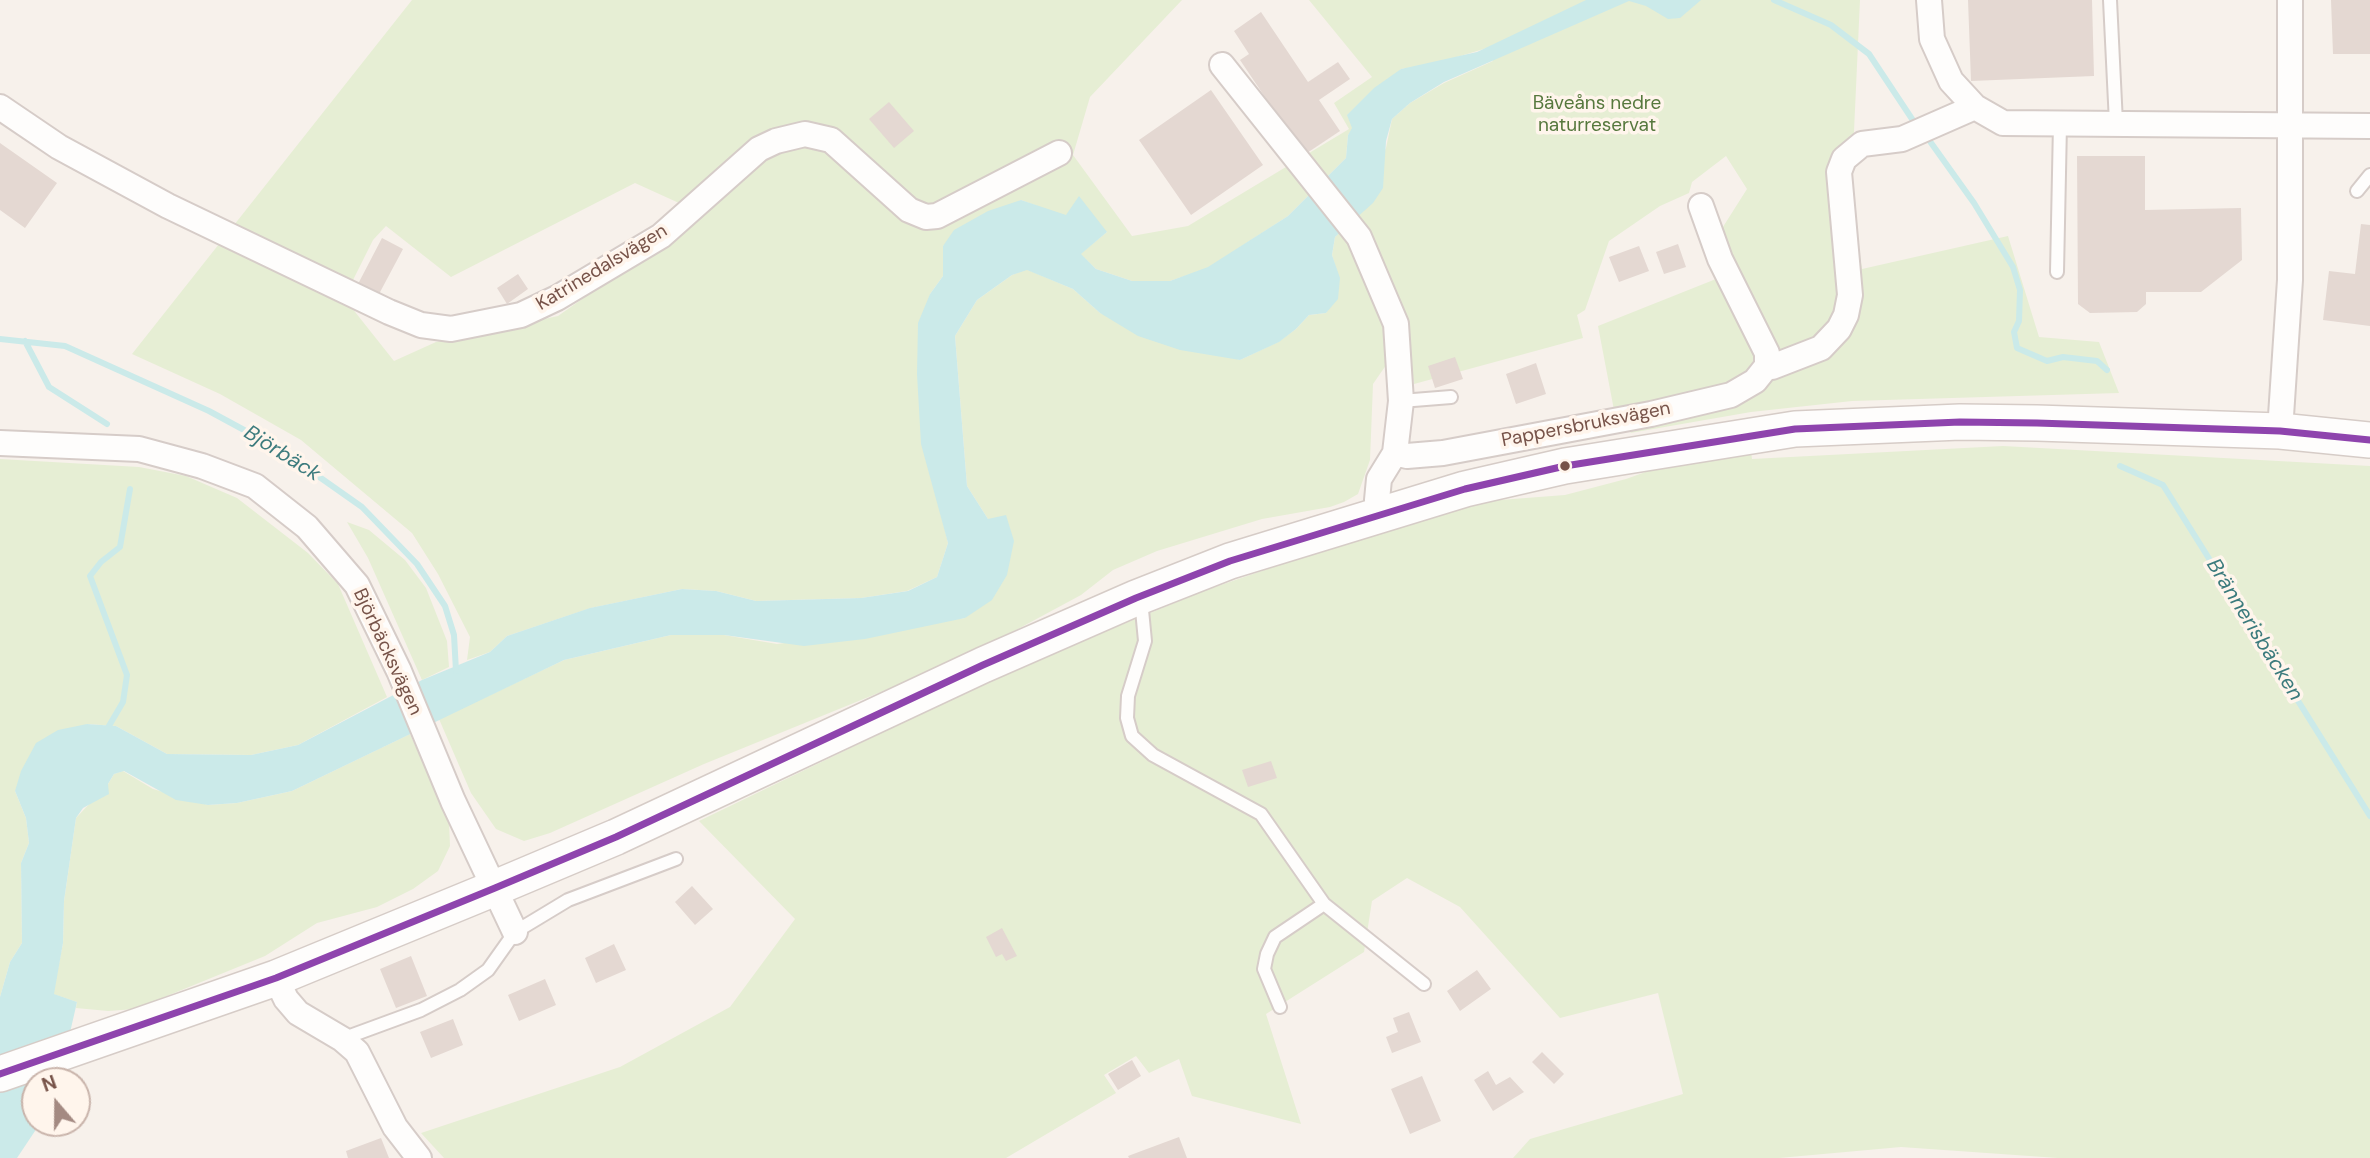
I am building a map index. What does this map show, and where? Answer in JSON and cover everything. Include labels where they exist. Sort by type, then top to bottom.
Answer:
[{"type":"street","points":[[1929,0],[1932,39],[1951,81],[1975,107],[2003,123],[2370,126]]},
{"type":"street","points":[[2280,431],[2290,280],[2290,0]]},
{"type":"street","points":[[1222,65],[1359,237],[1396,324],[1401,401],[1395,453],[1379,479],[1377,500],[1381,513]]},
{"type":"street","name":"Katrinedalsvägen","points":[[0,107],[59,147],[168,206],[389,312],[421,325],[451,329],[521,315],[556,298],[661,236],[759,149],[776,141],[805,134],[831,140],[909,210],[926,217],[937,216],[1059,153]]},
{"type":"street","name":"Pappersbruksvägen","points":[[1395,453],[1407,456],[1443,453],[1651,414],[1731,395],[1755,381],[1766,366],[1772,367],[1821,348],[1839,329],[1846,315],[1850,295],[1839,172],[1844,159],[1862,144],[1902,139],[1975,107]]},
{"type":"street","points":[[1701,206],[1720,259],[1767,353],[1766,366]]},
{"type":"street","points":[[0,1074],[276,978],[616,836],[994,660],[1136,598],[1230,561],[1381,513],[1565,466],[1795,429],[1961,422],[2280,431],[2370,440]]},
{"type":"street","name":"Björbäcksvägen","points":[[0,443],[139,449],[202,466],[254,486],[307,527],[357,584],[399,671],[424,735],[515,932]]},
{"type":"street","points":[[276,978],[286,999],[298,1013],[342,1039],[357,1052],[395,1127],[419,1158]]},
{"type":"lane","points":[[2110,0],[2116,123]]},
{"type":"lane","points":[[2057,272],[2060,124]]},
{"type":"lane","points":[[2357,191],[2370,175]]},
{"type":"lane","points":[[1401,401],[1451,397]]},
{"type":"lane","points":[[1136,598],[1142,610],[1145,640],[1128,696],[1127,718],[1132,736],[1153,755],[1261,814],[1324,904],[1424,984]]},
{"type":"lane","points":[[342,1039],[421,1010],[460,990],[488,970],[515,932],[568,900],[676,859]]},
{"type":"lane","points":[[1280,1007],[1264,969],[1267,954],[1275,937],[1324,904]]},
{"type":"green space","name":"Bäveåns nedre naturreservat","points":[[412,0],[1182,0],[1090,97],[1073,155],[1132,236],[1188,226],[1349,129],[1334,103],[1372,77],[1309,0],[1860,0],[1851,197],[1862,269],[2008,236],[2039,337],[2099,342],[2119,393],[1852,401],[1751,412],[1630,433],[1643,421],[1763,380],[1721,230],[1747,189],[1726,156],[1692,182],[1689,193],[1660,206],[1609,241],[1585,310],[1577,315],[1583,338],[1414,384],[1410,354],[1391,358],[1373,384],[1370,460],[1358,494],[1344,502],[1262,519],[1157,551],[1113,570],[1081,595],[1016,630],[893,687],[704,764],[550,833],[524,841],[496,829],[471,793],[439,719],[564,660],[671,635],[724,635],[777,644],[965,618],[988,519],[967,486],[955,336],[977,300],[1012,275],[1026,269],[1073,289],[1100,313],[1240,360],[1278,342],[1309,315],[1326,313],[1339,278],[1332,255],[1335,237],[1352,219],[1386,148],[1392,119],[1410,103],[1444,83],[1493,61],[1487,48],[1434,64],[1401,69],[1348,135],[1346,158],[1288,216],[1208,268],[1170,281],[1132,281],[1096,269],[1080,254],[1107,232],[1021,200],[943,246],[943,276],[930,294],[939,504],[948,543],[937,577],[907,591],[861,598],[756,601],[716,591],[682,589],[591,608],[507,636],[490,652],[467,660],[470,637],[438,574],[412,533],[301,440],[220,394],[132,354]],"holes":[[[635,183],[690,208],[660,244],[558,316],[436,342],[394,361],[344,298],[373,240],[386,226],[451,277]]]},
{"type":"green space","points":[[1721,277],[1758,361],[1750,372],[1731,385],[1614,410],[1598,326]]},
{"type":"green space","points":[[2003,446],[2370,466],[2370,1158],[2058,1158],[1901,1147],[1779,1158],[1513,1158],[1530,1139],[1683,1094],[1658,993],[1560,1018],[1460,907],[1407,878],[1372,901],[1364,952],[1266,1014],[1301,1124],[1192,1096],[1179,1059],[1149,1073],[1136,1056],[1104,1075],[1116,1093],[1006,1158],[444,1158],[421,1133],[620,1067],[730,1007],[795,919],[699,821],[1014,669],[1206,590],[1353,540],[1487,501],[1565,495],[1626,479],[1676,461],[1751,451],[1752,459]]},
{"type":"green space","points":[[0,459],[139,467],[186,476],[237,498],[308,553],[338,584],[387,697],[298,745],[251,755],[167,754],[116,726],[87,724],[15,791],[26,818],[29,843],[21,863],[22,943],[10,962],[0,997]]},
{"type":"green space","points":[[347,522],[369,530],[405,560],[426,588],[447,641],[449,667],[422,680],[368,558]]},
{"type":"green space","points":[[410,734],[449,821],[450,846],[438,871],[413,889],[377,907],[317,923],[265,956],[135,1009],[108,1011],[76,1008],[77,1002],[53,994],[63,943],[64,901],[76,818],[114,774],[123,771],[153,789],[208,805],[237,803],[292,791]]},
{"type":"water","points":[[1586,0],[1701,0],[1680,18],[1668,19],[1646,6],[1629,1],[1444,82],[1410,103],[1392,119],[1386,141],[1383,188],[1373,203],[1335,237],[1332,255],[1340,278],[1338,299],[1326,313],[1309,315],[1279,342],[1240,360],[1180,350],[1138,336],[1100,313],[1073,289],[1027,270],[1012,275],[977,300],[955,336],[967,486],[988,519],[1006,515],[1014,541],[1007,575],[992,600],[965,618],[865,639],[804,646],[724,635],[671,635],[564,660],[292,791],[237,803],[208,805],[176,800],[124,771],[114,774],[108,784],[109,794],[83,808],[76,818],[64,901],[63,943],[54,994],[77,1002],[69,1037],[47,1067],[21,1067],[21,1137],[31,1137],[17,1158],[0,1158],[0,997],[10,962],[22,943],[21,863],[29,843],[26,818],[15,791],[21,771],[36,743],[58,730],[87,724],[116,726],[167,754],[251,755],[298,745],[422,680],[490,652],[507,636],[590,608],[682,589],[716,591],[756,601],[861,598],[908,591],[937,577],[948,543],[921,444],[917,374],[918,323],[930,294],[943,276],[943,246],[954,230],[988,211],[1021,200],[1066,215],[1079,196],[1107,232],[1081,254],[1096,269],[1132,281],[1170,281],[1208,267],[1288,216],[1346,158],[1348,135],[1352,128],[1347,115],[1374,88],[1401,69],[1477,52]]},
{"type":"building","points":[[1968,0],[2092,0],[2094,76],[1971,81]]},
{"type":"building","points":[[2331,0],[2370,0],[2370,54],[2333,54]]},
{"type":"building","points":[[1261,12],[1308,82],[1338,62],[1350,79],[1319,100],[1340,131],[1304,155],[1240,60],[1249,54],[1234,31]]},
{"type":"building","points":[[1211,90],[1263,165],[1191,215],[1139,140]]},
{"type":"building","points":[[889,102],[914,131],[894,148],[869,119]]},
{"type":"building","points":[[0,143],[57,183],[25,228],[0,210]]},
{"type":"building","points":[[2077,156],[2145,156],[2145,210],[2241,208],[2242,260],[2201,292],[2146,292],[2146,304],[2137,312],[2090,313],[2078,304]]},
{"type":"building","points":[[2361,224],[2370,225],[2370,326],[2323,320],[2329,271],[2355,274]]},
{"type":"building","points":[[382,238],[403,249],[379,294],[358,284]]},
{"type":"building","points":[[1678,244],[1686,267],[1664,274],[1656,252]]},
{"type":"building","points":[[1639,246],[1649,271],[1619,282],[1609,257]]},
{"type":"building","points":[[518,274],[528,289],[507,304],[497,288]]},
{"type":"building","points":[[1455,357],[1463,379],[1435,388],[1428,366]]},
{"type":"building","points":[[1536,363],[1546,394],[1516,404],[1506,374]]},
{"type":"building","points":[[1271,761],[1277,778],[1248,787],[1242,770]]},
{"type":"building","points":[[692,886],[713,909],[695,925],[675,902]]},
{"type":"building","points":[[1002,928],[1017,956],[1006,961],[1002,954],[996,957],[986,937]]},
{"type":"building","points":[[614,944],[626,970],[596,983],[585,958]]},
{"type":"building","points":[[411,956],[427,996],[396,1008],[380,969]]},
{"type":"building","points":[[1477,970],[1491,989],[1460,1011],[1447,991]]},
{"type":"building","points":[[545,979],[556,1005],[519,1021],[508,995]]},
{"type":"building","points":[[1409,1012],[1421,1042],[1392,1053],[1386,1037],[1398,1032],[1393,1018]]},
{"type":"building","points":[[453,1019],[463,1045],[431,1058],[420,1032]]},
{"type":"building","points":[[1542,1052],[1564,1074],[1554,1084],[1532,1062]]},
{"type":"building","points":[[1132,1060],[1141,1076],[1118,1090],[1108,1074]]},
{"type":"building","points":[[1488,1071],[1496,1085],[1510,1077],[1524,1092],[1493,1111],[1474,1080]]},
{"type":"building","points":[[1422,1076],[1441,1121],[1410,1134],[1391,1089]]},
{"type":"building","points":[[1179,1137],[1187,1158],[1128,1156]]},
{"type":"building","points":[[381,1138],[389,1158],[348,1158],[346,1151]]},
{"type":"waterway","points":[[1774,0],[1831,25],[1869,54],[1916,125]]},
{"type":"waterway","name":"Brännerisbäcken","points":[[1929,140],[1974,203],[2013,267],[2020,290],[2019,321],[2014,332],[2017,348],[2047,361],[2063,357],[2097,361],[2107,370]]},
{"type":"waterway","name":"Björbäck","points":[[0,339],[65,346],[209,411],[281,450],[362,507],[417,564],[445,606],[454,635],[456,671]]},
{"type":"waterway","points":[[25,341],[49,387],[107,424]]},
{"type":"waterway","name":"Brännerisbäcken","points":[[2120,466],[2163,485],[2370,816]]},
{"type":"waterway","points":[[106,731],[123,702],[127,675],[90,576],[101,562],[120,547],[130,489]]},
{"type":"transit line","points":[[0,1074],[276,978],[495,888],[616,837],[983,665],[1136,598],[1230,561],[1465,489],[1565,466],[1795,429],[1960,422],[2037,423],[2280,431],[2370,440]]}]
